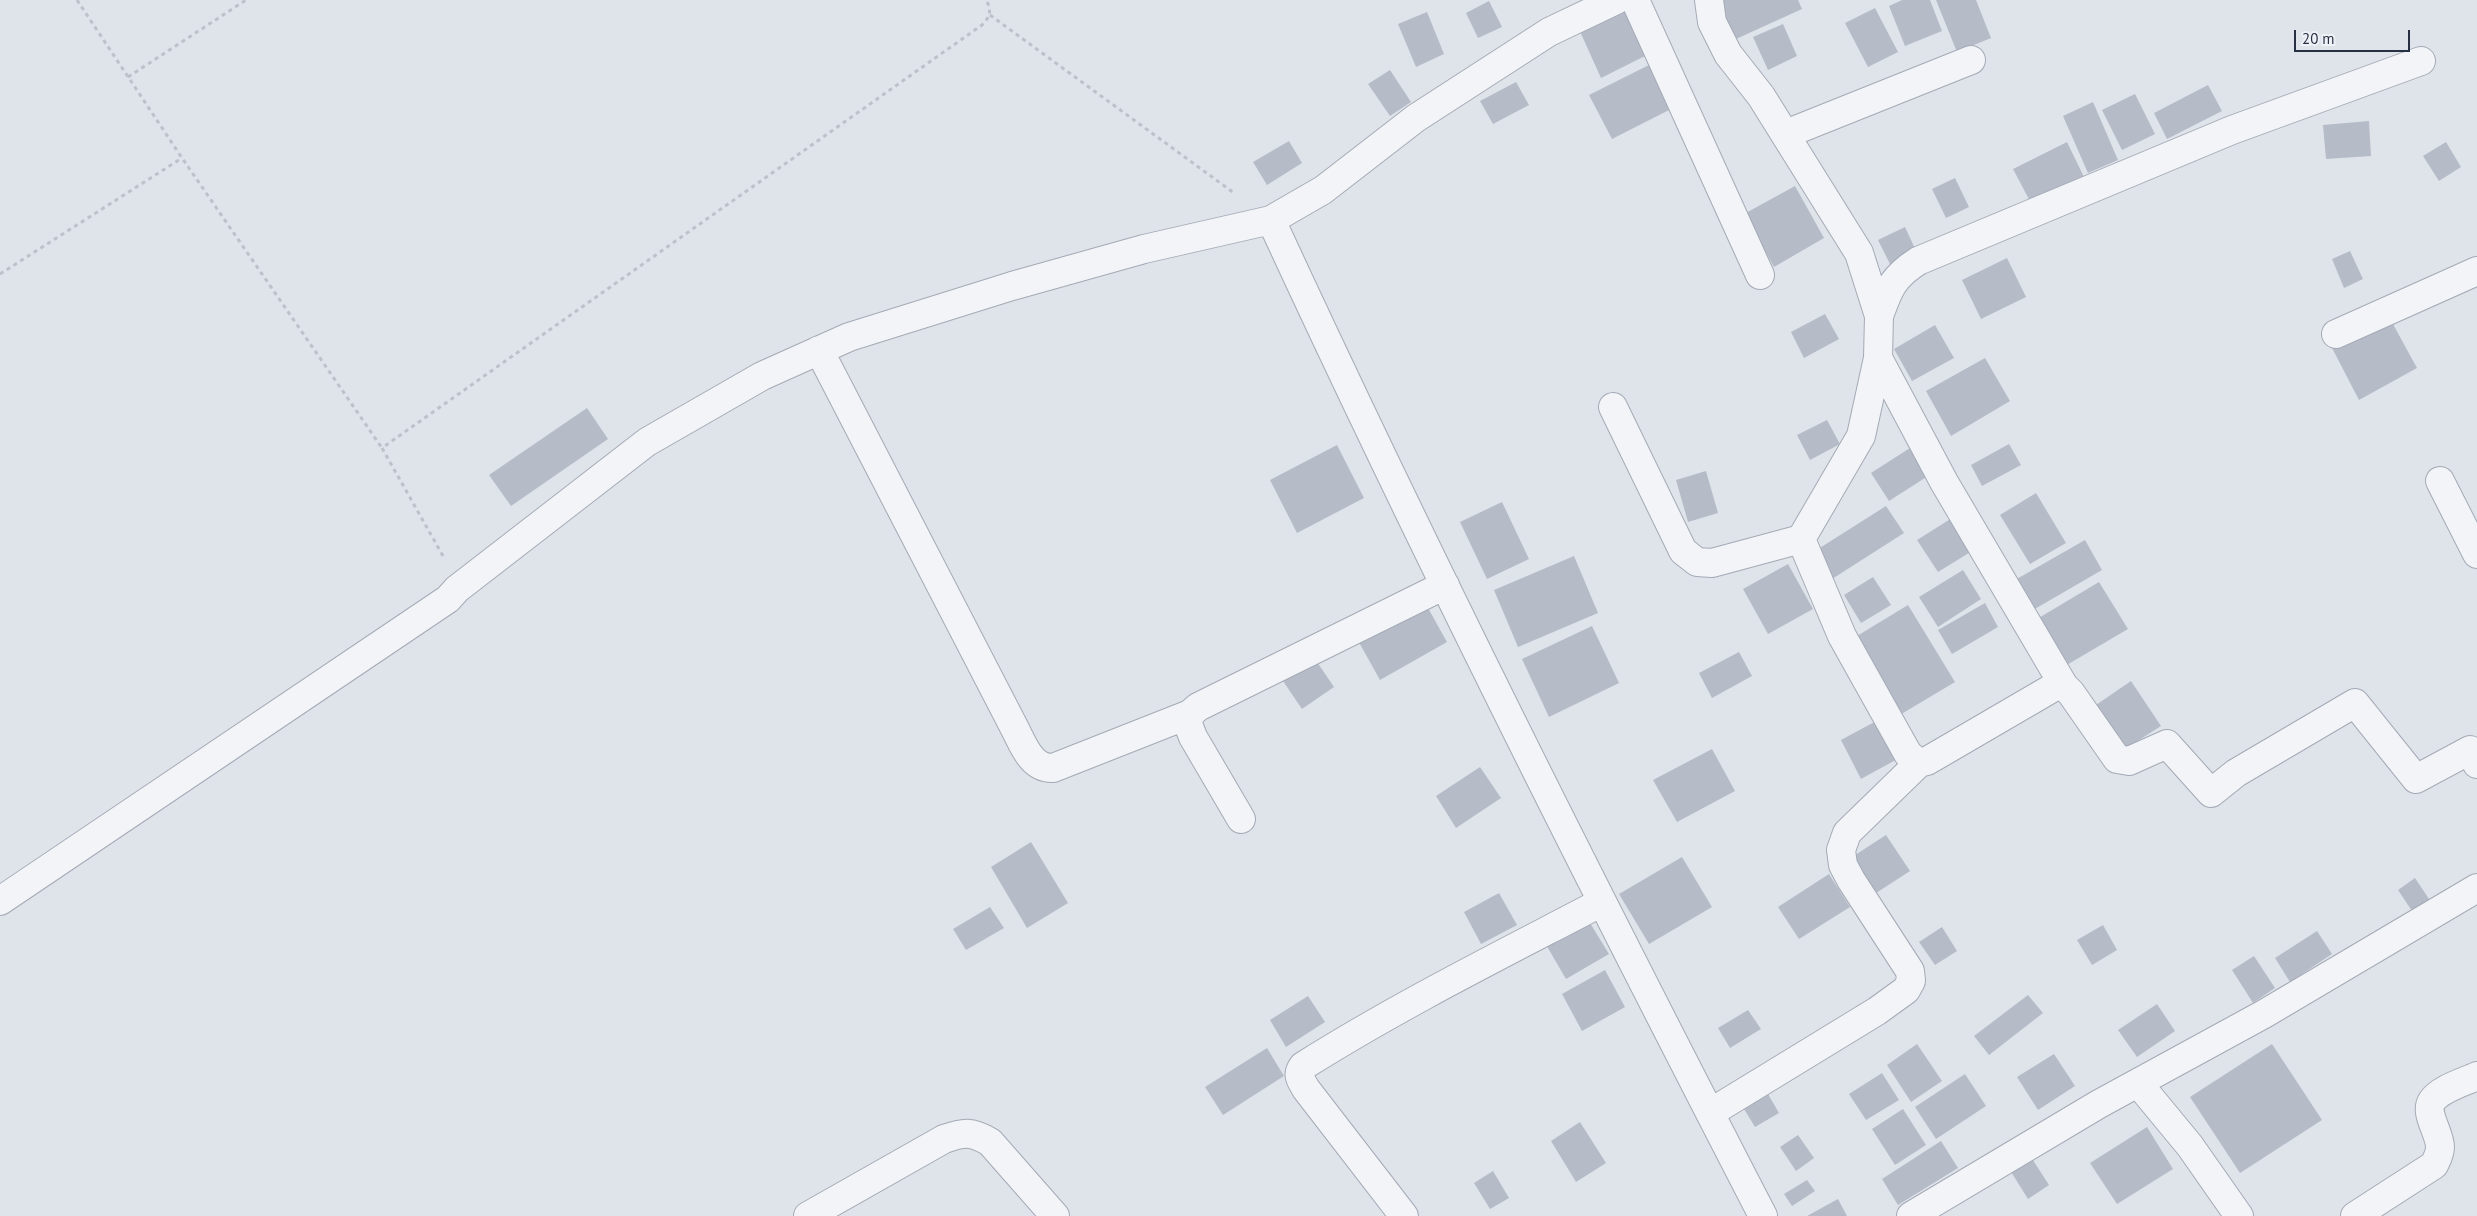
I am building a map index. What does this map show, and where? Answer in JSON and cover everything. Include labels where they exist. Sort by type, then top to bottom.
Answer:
[{"type":"street","points":[[0,901],[448,599],[457,589],[647,442],[762,376],[849,337],[1012,286],[1144,249],[1270,220],[1323,190],[1416,118],[1549,32],[1573,10],[1616,0]]},
{"type":"street","points":[[1635,0],[1760,275]]},
{"type":"street","points":[[1709,0],[1712,22],[1728,54],[1761,96],[1859,253],[1879,316]]},
{"type":"street","points":[[1786,134],[1971,60]]},
{"type":"street","points":[[1613,407],[1683,551],[1697,562],[1712,563],[1801,539],[1861,436],[1878,358],[1879,316],[1889,287],[1901,272],[1918,261],[2232,130],[2421,61]]},
{"type":"street","points":[[1270,220],[1353,397],[1445,585],[1602,902],[1763,1216]]},
{"type":"street","points":[[2336,334],[2477,271]]},
{"type":"street","points":[[819,350],[1004,710],[1034,762],[1043,768],[1053,768],[1190,714],[1198,707],[1445,585]]},
{"type":"street","points":[[1878,358],[1944,482],[2064,686],[2071,692],[2117,759],[2129,761],[2167,744],[2211,793],[2236,773],[2355,703],[2416,779],[2470,750],[2477,764]]},
{"type":"street","points":[[2440,481],[2477,554]]},
{"type":"street","points":[[1801,539],[1842,636],[1908,754],[1919,763]]},
{"type":"street","points":[[1710,1113],[1878,1011],[1906,990],[1911,981],[1910,970],[1843,865],[1841,850],[1847,833],[1919,763],[1928,761],[2054,687],[2064,686]]},
{"type":"street","points":[[1190,714],[1188,724],[1193,737],[1241,818]]},
{"type":"street","points":[[1910,1216],[2138,1082],[2264,1014],[2477,888]]},
{"type":"street","points":[[1404,1216],[1306,1088],[1299,1077],[1299,1071],[1303,1066],[1351,1036],[1448,982],[1602,902]]},
{"type":"street","points":[[2355,1216],[2434,1165],[2439,1155],[2440,1145],[2429,1108],[2432,1101],[2439,1094],[2477,1076]]},
{"type":"street","points":[[2138,1082],[2190,1146],[2239,1216]]},
{"type":"street","points":[[808,1216],[944,1140],[964,1133],[978,1135],[990,1142],[1055,1216]]},
{"type":"path","points":[[77,0],[182,158],[382,448],[452,572],[457,589]]},
{"type":"path","points":[[128,77],[246,0]]},
{"type":"path","points":[[382,448],[982,25],[990,15],[990,6],[986,0]]},
{"type":"path","points":[[990,15],[1270,220]]},
{"type":"path","points":[[0,274],[182,158]]},
{"type":"building","points":[[1718,0],[1798,0],[1802,9],[1736,39]]},
{"type":"building","points":[[1902,0],[1930,0],[1942,31],[1905,46],[1889,6]]},
{"type":"building","points":[[1936,0],[1976,0],[1991,38],[1957,52]]},
{"type":"building","points":[[1489,1],[1502,27],[1478,38],[1466,13]]},
{"type":"building","points":[[1623,6],[1647,55],[1601,78],[1578,27]]},
{"type":"building","points":[[1875,8],[1898,52],[1868,67],[1845,23]]},
{"type":"building","points":[[1427,12],[1444,54],[1416,67],[1398,24]]},
{"type":"building","points":[[1783,24],[1797,56],[1768,70],[1753,37]]},
{"type":"building","points":[[1651,64],[1673,108],[1612,139],[1589,95]]},
{"type":"building","points":[[1390,70],[1411,102],[1390,116],[1368,84]]},
{"type":"building","points":[[1516,82],[1529,105],[1493,124],[1480,101]]},
{"type":"building","points":[[2208,85],[2222,111],[2167,139],[2154,113]]},
{"type":"building","points":[[2135,94],[2155,134],[2122,150],[2102,110]]},
{"type":"building","points":[[2093,102],[2118,160],[2088,173],[2063,116]]},
{"type":"building","points":[[2369,121],[2371,156],[2326,159],[2323,125]]},
{"type":"building","points":[[1289,141],[1302,163],[1267,185],[1253,162]]},
{"type":"building","points":[[2067,142],[2084,177],[2031,203],[2013,169]]},
{"type":"building","points":[[2446,142],[2461,167],[2439,181],[2423,156]]},
{"type":"building","points":[[1955,178],[1969,207],[1946,218],[1932,189]]},
{"type":"building","points":[[1795,186],[1824,238],[1774,267],[1744,214]]},
{"type":"building","points":[[1905,227],[1917,253],[1891,266],[1878,240]]},
{"type":"building","points":[[2350,251],[2363,279],[2344,288],[2332,259]]},
{"type":"building","points":[[2007,258],[2026,297],[1981,319],[1962,280]]},
{"type":"building","points":[[1825,314],[1839,339],[1804,358],[1791,332]]},
{"type":"building","points":[[2388,315],[2417,368],[2359,400],[2331,346]]},
{"type":"building","points":[[1935,325],[1954,358],[1912,381],[1894,349]]},
{"type":"building","points":[[1985,358],[2010,401],[1951,436],[1926,391]]},
{"type":"building","points":[[587,408],[608,439],[511,506],[489,475]]},
{"type":"building","points":[[1827,420],[1840,444],[1810,460],[1797,435]]},
{"type":"building","points":[[2009,444],[2021,465],[1982,486],[1971,465]]},
{"type":"building","points":[[1337,445],[1364,498],[1297,533],[1270,480]]},
{"type":"building","points":[[1910,448],[1928,476],[1889,501],[1871,473]]},
{"type":"building","points":[[1706,471],[1718,513],[1688,522],[1676,480]]},
{"type":"building","points":[[2036,493],[2066,543],[2030,564],[2000,515]]},
{"type":"building","points":[[1502,502],[1529,559],[1487,579],[1460,522]]},
{"type":"building","points":[[1886,506],[1904,533],[1832,579],[1815,551]]},
{"type":"building","points":[[1952,518],[1972,551],[1938,572],[1917,540]]},
{"type":"building","points":[[2085,540],[2102,570],[2033,610],[2015,580]]},
{"type":"building","points":[[1574,556],[1598,613],[1518,647],[1494,590]]},
{"type":"building","points":[[1788,564],[1813,609],[1768,634],[1743,589]]},
{"type":"building","points":[[1963,570],[1981,599],[1938,627],[1919,597]]},
{"type":"building","points":[[1873,577],[1891,605],[1861,623],[1844,595]]},
{"type":"building","points":[[2099,582],[2128,629],[2065,666],[2037,619]]},
{"type":"building","points":[[1423,599],[1447,642],[1380,680],[1356,637]]},
{"type":"building","points":[[1985,603],[1998,627],[1952,654],[1938,630]]},
{"type":"building","points":[[1908,605],[1955,682],[1898,716],[1852,639]]},
{"type":"building","points":[[1592,626],[1619,683],[1549,717],[1522,659]]},
{"type":"building","points":[[1739,652],[1752,676],[1712,698],[1699,673]]},
{"type":"building","points":[[1315,659],[1334,687],[1302,709],[1283,681]]},
{"type":"building","points":[[2131,681],[2161,726],[2122,751],[2093,707]]},
{"type":"building","points":[[1880,719],[1901,757],[1861,779],[1841,740]]},
{"type":"building","points":[[1712,749],[1735,791],[1677,822],[1653,780]]},
{"type":"building","points":[[1480,767],[1501,798],[1456,828],[1436,796]]},
{"type":"building","points":[[1886,835],[1910,871],[1873,895],[1849,859]]},
{"type":"building","points":[[1031,842],[1068,903],[1027,928],[991,867]]},
{"type":"building","points":[[1682,857],[1712,907],[1649,944],[1619,894]]},
{"type":"building","points":[[1829,874],[1850,907],[1799,939],[1778,907]]},
{"type":"building","points":[[2415,878],[2431,902],[2414,914],[2398,890]]},
{"type":"building","points":[[1499,893],[1517,925],[1481,944],[1464,912]]},
{"type":"building","points":[[990,907],[1004,928],[966,950],[953,929]]},
{"type":"building","points":[[1587,918],[1609,954],[1566,979],[1545,943]]},
{"type":"building","points":[[2103,925],[2117,950],[2092,965],[2077,940]]},
{"type":"building","points":[[1942,927],[1957,951],[1935,965],[1919,942]]},
{"type":"building","points":[[2317,931],[2332,954],[2290,982],[2275,958]]},
{"type":"building","points":[[2254,956],[2275,988],[2253,1003],[2232,970]]},
{"type":"building","points":[[1605,970],[1625,1007],[1582,1031],[1562,994]]},
{"type":"building","points":[[2028,995],[2043,1013],[1989,1055],[1974,1036]]},
{"type":"building","points":[[1308,996],[1325,1022],[1286,1047],[1270,1020]]},
{"type":"building","points":[[2157,1004],[2175,1031],[2137,1057],[2118,1030]]},
{"type":"building","points":[[1748,1010],[1761,1029],[1730,1048],[1718,1028]]},
{"type":"building","points":[[1917,1044],[1942,1081],[1911,1102],[1887,1065]]},
{"type":"building","points":[[2272,1044],[2322,1120],[2240,1173],[2190,1097]]},
{"type":"building","points":[[1267,1048],[1284,1076],[1223,1115],[1205,1087]]},
{"type":"building","points":[[2054,1054],[2075,1086],[2038,1110],[2017,1077]]},
{"type":"building","points":[[1882,1073],[1899,1100],[1866,1120],[1849,1094]]},
{"type":"building","points":[[1965,1074],[1986,1106],[1936,1139],[1915,1107]]},
{"type":"building","points":[[1768,1094],[1779,1113],[1755,1127],[1744,1109]]},
{"type":"building","points":[[1903,1109],[1926,1145],[1895,1165],[1872,1129]]},
{"type":"building","points":[[1580,1122],[1606,1163],[1576,1182],[1551,1141]]},
{"type":"building","points":[[2147,1127],[2173,1169],[2117,1204],[2090,1163]]},
{"type":"building","points":[[1798,1135],[1814,1158],[1796,1171],[1780,1147]]},
{"type":"building","points":[[1941,1141],[1958,1168],[1898,1205],[1882,1179]]},
{"type":"building","points":[[2029,1154],[2049,1185],[2028,1199],[2008,1167]]},
{"type":"building","points":[[1493,1171],[1509,1198],[1490,1209],[1474,1183]]},
{"type":"building","points":[[1807,1180],[1815,1191],[1792,1206],[1784,1194]]},
{"type":"building","points":[[1838,1199],[1847,1216],[1807,1216]]}]
